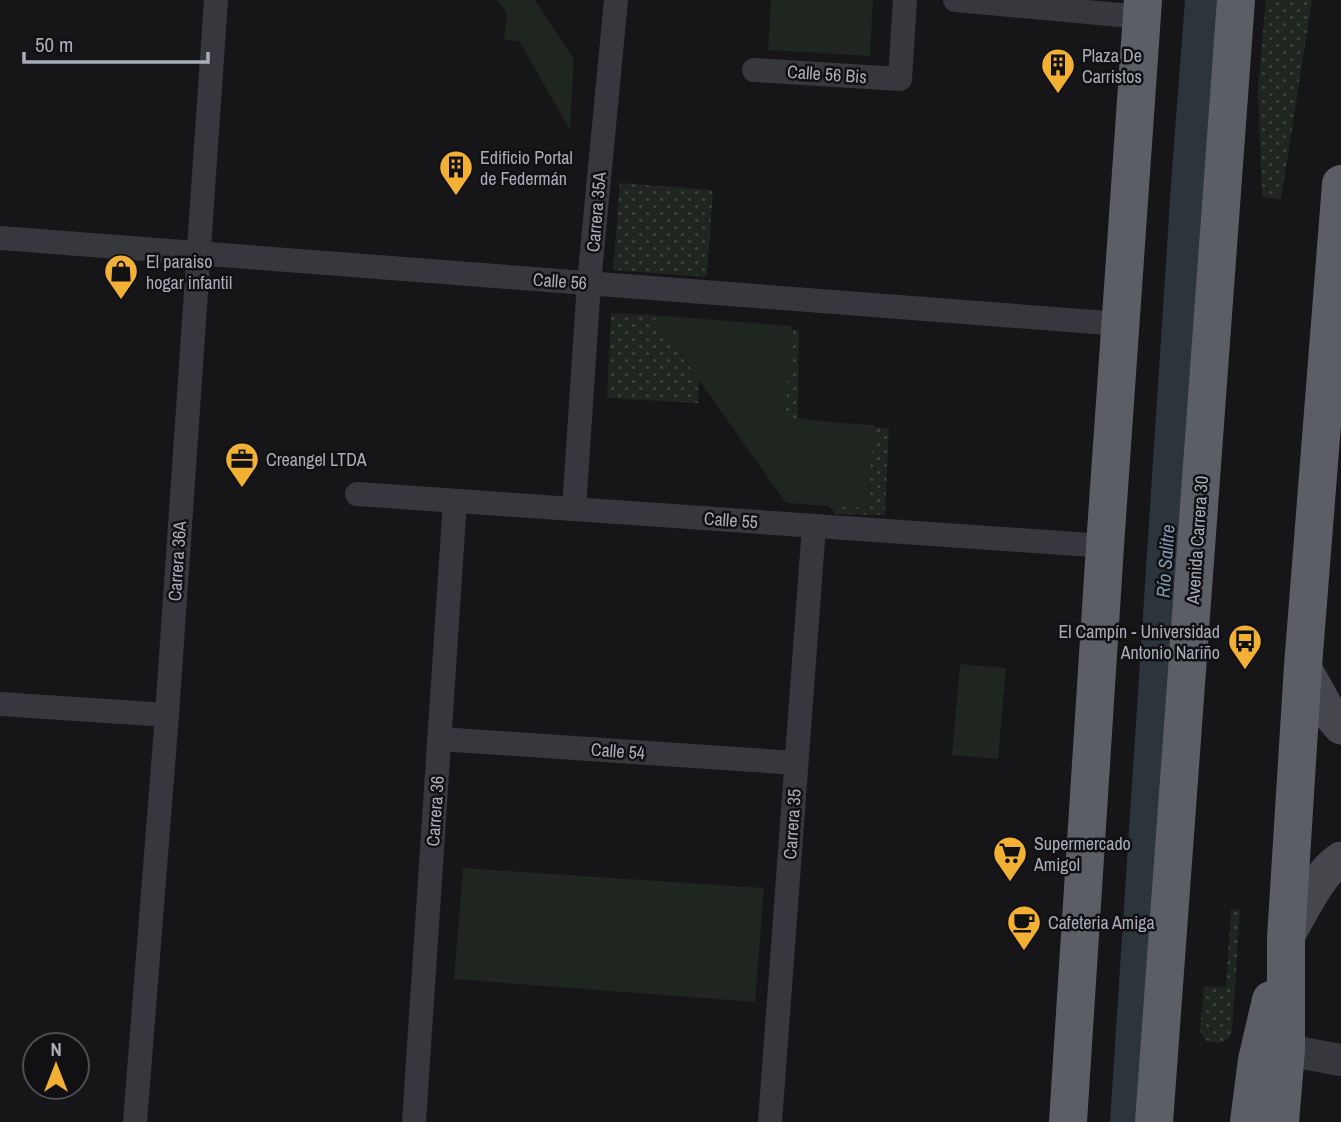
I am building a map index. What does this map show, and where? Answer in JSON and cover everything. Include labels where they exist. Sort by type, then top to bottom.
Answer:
[{"type":"highway","name":"Avenida Carrera 30","points":[[1154,1122],[1236,0]]},
{"type":"highway","points":[[1068,1122],[1104,546],[1143,8]]},
{"type":"highway","points":[[1280,1122],[1286,1050],[1286,938],[1303,666],[1341,184]]},
{"type":"highway","points":[[1249,1122],[1257,1060],[1286,938]]},
{"type":"main road","points":[[1303,666],[1329,713],[1341,727]]},
{"type":"main road","points":[[1286,938],[1332,864],[1341,859]]},
{"type":"street","name":"Carrera 36A","points":[[135,1122],[167,715],[216,0]]},
{"type":"street","name":"Carrera 35A","points":[[574,509],[589,284],[616,0]]},
{"type":"street","name":"Calle 56 Bis","points":[[754,70],[900,79],[905,0]]},
{"type":"street","points":[[955,0],[1143,8]]},
{"type":"street","name":"Calle 56","points":[[0,238],[1121,324]]},
{"type":"street","name":"Calle 55","points":[[357,494],[1104,546]]},
{"type":"street","name":"Carrera 36","points":[[414,1122],[456,501]]},
{"type":"street","name":"Carrera 35","points":[[770,1122],[814,526]]},
{"type":"street","points":[[0,704],[167,715]]},
{"type":"street","name":"Calle 54","points":[[440,738],[796,763]]},
{"type":"street","points":[[1286,1050],[1341,1060]]},
{"type":"shaded area","points":[[496,0],[535,0],[574,59],[570,130],[519,41],[504,40],[507,13]]},
{"type":"shaded area","points":[[771,0],[873,0],[870,56],[768,50]]},
{"type":"shaded area","points":[[1266,0],[1312,0],[1281,199],[1262,197],[1258,87]]},
{"type":"shaded area","points":[[620,183],[713,190],[707,277],[613,270]]},
{"type":"shaded area","points":[[611,313],[653,315],[699,380],[698,403],[607,398]]},
{"type":"shaded area","points":[[653,315],[792,326],[785,420],[874,425],[867,508],[786,503]]},
{"type":"shaded area","points":[[685,321],[799,330],[798,418],[889,429],[885,515],[836,514]]},
{"type":"shaded area","points":[[960,664],[1006,668],[998,759],[952,755]]},
{"type":"shaded area","points":[[463,868],[764,888],[755,1002],[454,979]]},
{"type":"shaded area","points":[[1231,909],[1240,910],[1232,1032],[1224,1042],[1216,1043],[1204,1039],[1200,1030],[1204,986],[1226,987]]},
{"type":"water","name":"Río Salitre","points":[[1185,0],[1233,0],[1148,1122],[1110,1122],[1172,170]]},
{"type":"place","name":"Plaza De Carristos","points":[[1058,95]]},
{"type":"place","name":"Edificio Portal de Federmán","points":[[456,197]]},
{"type":"place","name":"El paraiso hogar infantil","points":[[121,301]]},
{"type":"place","name":"Creangel LTDA","points":[[242,489]]},
{"type":"place","name":"El Campín - Universidad Antonio Nariño","points":[[1245,671]]},
{"type":"place","name":"Supermercado Amigol","points":[[1010,883]]},
{"type":"place","name":"Cafeteria Amiga","points":[[1024,952]]}]
